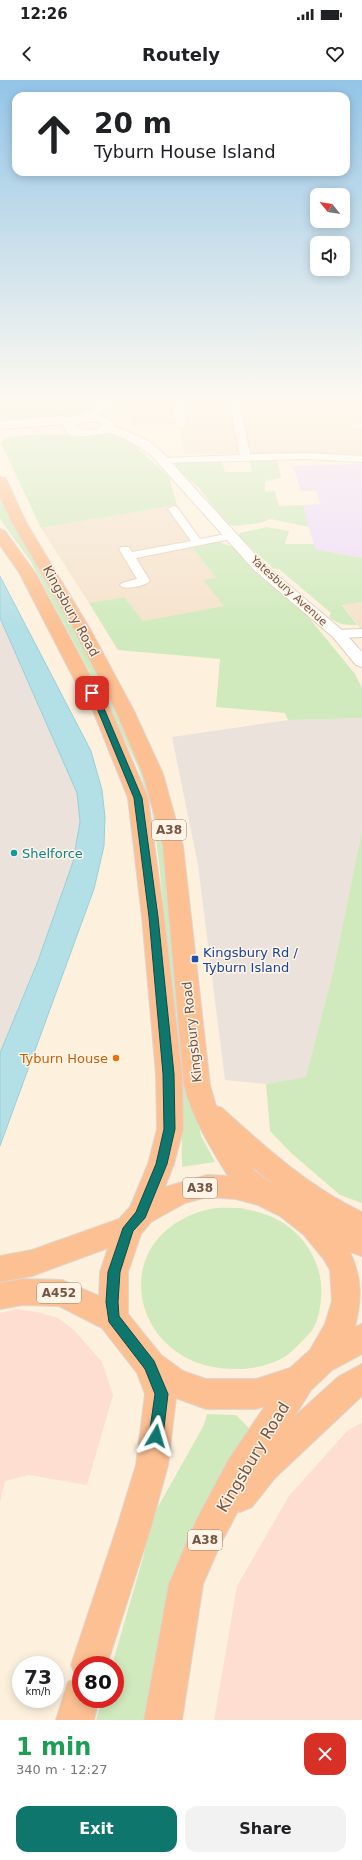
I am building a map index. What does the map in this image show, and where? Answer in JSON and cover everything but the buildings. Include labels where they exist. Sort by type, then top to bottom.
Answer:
[{"type":"highway","name":"Kingsbury Road","points":[[0,481],[20,522],[82,628],[118,697],[153,774],[173,846],[197,1085],[201,1100],[214,1131],[245,1179],[264,1195]]},
{"type":"highway","name":"Kingsbury Road","points":[[0,534],[28,574],[81,674],[100,706],[138,798],[153,917],[169,1074],[170,1129],[161,1164],[135,1222]]},
{"type":"highway","points":[[201,1100],[213,1114],[266,1165],[319,1204],[362,1225]]},
{"type":"highway","name":"A38","points":[[113,1318],[114,1272],[135,1222],[178,1194],[207,1186],[236,1188],[264,1195],[290,1208],[314,1226],[334,1249],[344,1268],[347,1300],[339,1329],[311,1370]]},
{"type":"highway","points":[[0,1269],[32,1263],[135,1222]]},
{"type":"highway","points":[[314,1226],[362,1244]]},
{"type":"highway","name":"A452","points":[[0,1296],[23,1292],[62,1293],[113,1318]]},
{"type":"highway","points":[[113,1318],[150,1365],[172,1382],[206,1394],[256,1394],[311,1370],[362,1338]]},
{"type":"highway","points":[[92,1656],[134,1527],[152,1464],[161,1394],[150,1365]]},
{"type":"highway","name":"Kingsbury Road","points":[[163,1720],[186,1584],[208,1533],[241,1472],[311,1370]]},
{"type":"highway","points":[[208,1533],[263,1467],[349,1387],[362,1378]]},
{"type":"highway","points":[[75,1720],[78,1708]]},
{"type":"street","name":"Yatesbury Avenue","points":[[179,478],[259,567],[338,634],[362,662]]},
{"type":"street","points":[[173,509],[198,543]]},
{"type":"street","points":[[126,585],[144,581],[127,552],[198,543],[232,536]]},
{"type":"street","points":[[338,634],[362,632]]},
{"type":"shaded area","points":[[297,478],[362,478],[362,558],[315,549],[303,505],[321,504],[316,491],[301,491]]},
{"type":"shaded area","points":[[177,505],[205,545],[193,548],[216,578],[204,581],[225,606],[143,621],[124,597],[89,603],[41,528]]},
{"type":"shaded area","points":[[362,602],[362,631],[342,604]]},
{"type":"shaded area","points":[[0,618],[77,793],[80,822],[73,862],[38,961],[0,1053]]},
{"type":"shaded area","points":[[362,718],[362,830],[333,972],[306,1078],[266,1084],[225,1080],[198,865],[172,737],[288,720]]},
{"type":"shaded area","points":[[16,1309],[37,1312],[58,1318],[74,1330],[102,1362],[113,1395],[87,1485],[29,1475],[5,1481],[0,1502],[0,1313]]},
{"type":"shaded area","points":[[362,1423],[362,1720],[214,1720],[237,1586],[289,1496],[348,1430]]},
{"type":"green space","points":[[17,478],[169,478],[177,505],[41,528]]},
{"type":"green space","points":[[188,478],[281,478],[265,481],[265,492],[275,491],[279,506],[303,505],[309,527],[271,519],[260,523],[236,526],[227,524],[199,488]]},
{"type":"green space","points":[[0,499],[45,575],[133,736],[152,793],[169,883],[187,1058],[201,1136],[215,1162],[182,1167],[181,1091],[159,862],[152,810],[138,767],[109,708],[31,562],[0,519]]},
{"type":"green space","points":[[267,527],[289,531],[285,544],[314,544],[315,549],[362,558],[362,602],[342,605],[357,625],[342,624],[329,617],[331,613],[279,569],[274,569],[238,536],[240,533]]},
{"type":"green space","points":[[219,542],[233,547],[255,571],[305,613],[355,674],[362,688],[362,718],[288,720],[285,713],[216,707],[220,659],[118,650],[89,603],[124,597],[143,621],[224,606],[203,580],[216,578],[193,548]]},
{"type":"green space","points":[[362,830],[362,1203],[340,1195],[290,1152],[270,1131],[266,1084],[306,1077],[333,972]]},
{"type":"green space","points":[[240,1208],[277,1219],[299,1236],[308,1247],[319,1272],[321,1299],[319,1314],[314,1328],[289,1354],[268,1364],[237,1369],[201,1364],[173,1349],[153,1327],[142,1300],[142,1272],[153,1245],[175,1223],[210,1209]]},
{"type":"green space","points":[[207,1414],[236,1415],[249,1428],[147,1720],[96,1720],[99,1708],[124,1708],[124,1656],[115,1656],[143,1558],[150,1521],[204,1425]]},
{"type":"water","points":[[0,576],[91,751],[102,790],[105,817],[104,846],[94,889],[0,1146],[0,1053],[38,961],[73,862],[80,822],[77,793],[0,618]]},
{"type":"place","name":"Shelforce","points":[[14,853]]},
{"type":"place","name":"Kingsbury Rd / Tyburn Island","points":[[195,959]]},
{"type":"place","name":"Tyburn House","points":[[116,1058]]},
{"type":"route","points":[[92,693],[100,706],[138,798],[153,917],[169,1074],[170,1129],[161,1164],[141,1214],[128,1228],[114,1272],[112,1302],[113,1318],[150,1365],[161,1394],[156,1436]]}]
